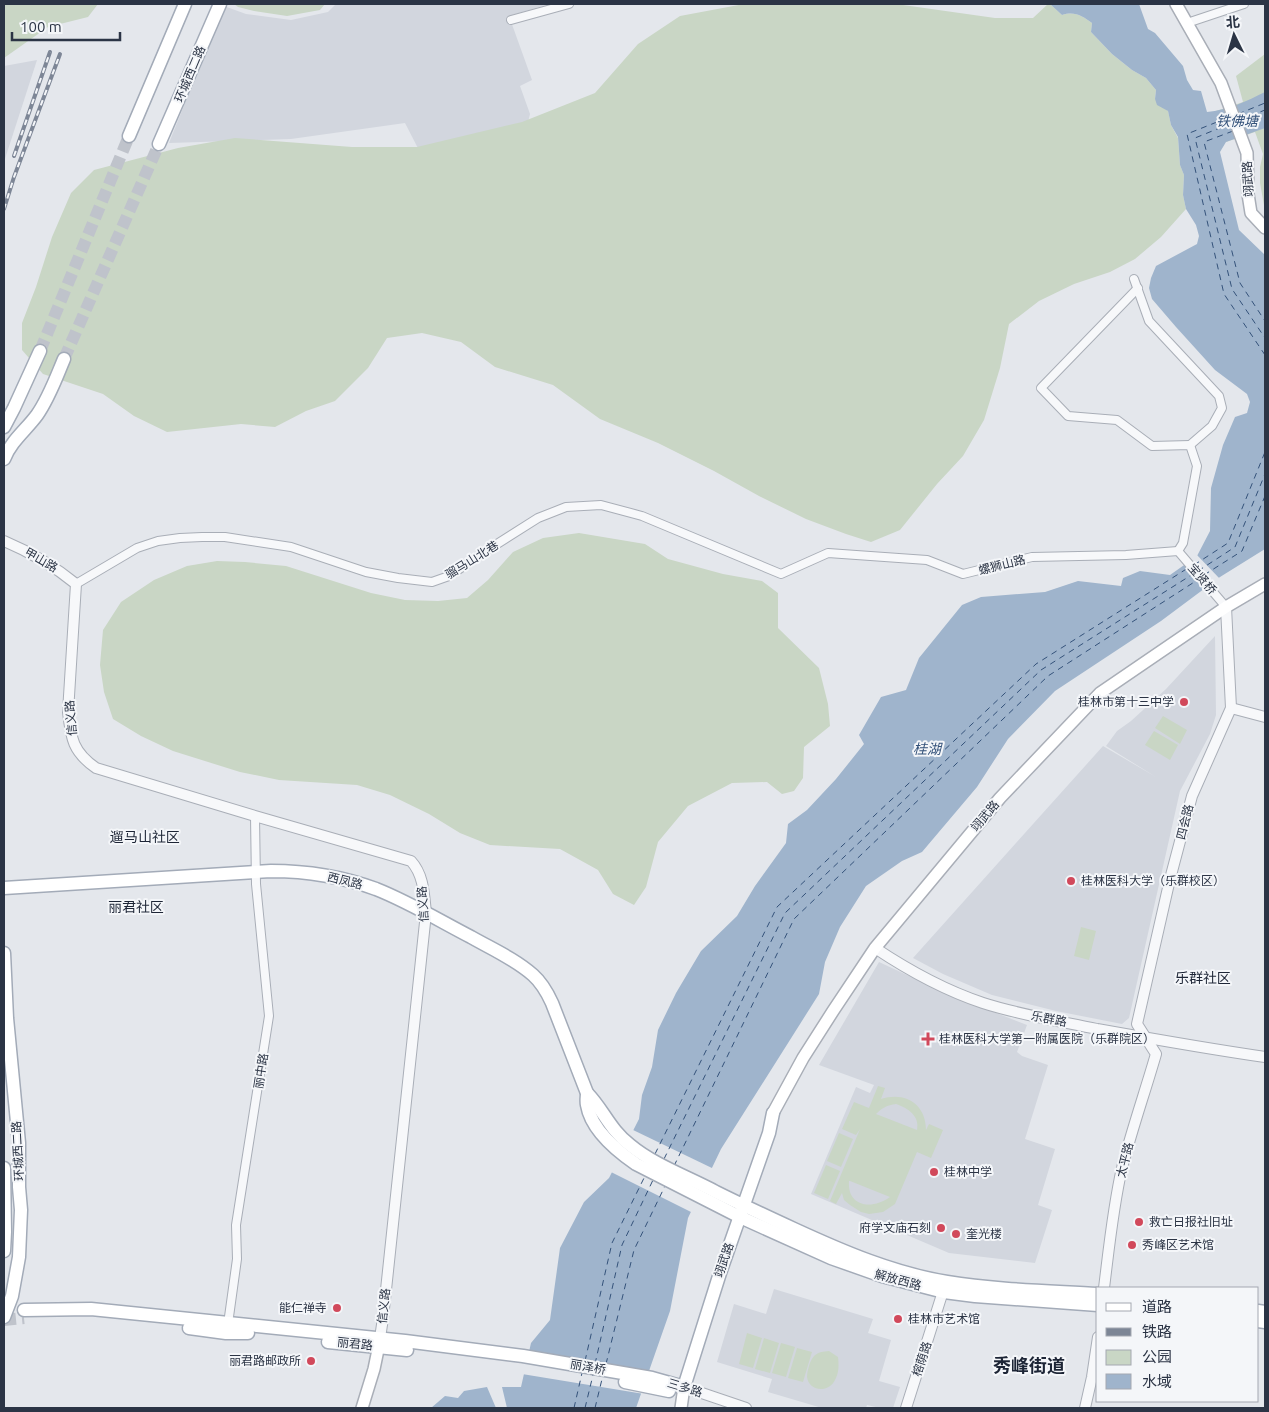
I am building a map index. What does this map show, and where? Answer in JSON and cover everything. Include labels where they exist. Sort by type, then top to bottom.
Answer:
[{"type":"main road","points":[[129,136],[185,4]]},
{"type":"main road","name":"环城西二路","points":[[159,144],[220,4]]},
{"type":"main road","points":[[1176,4],[1187,23]]},
{"type":"main road","name":"翊武路","points":[[1187,23],[1221,83],[1247,153],[1247,215],[1265,228]]},
{"type":"main road","points":[[4,427],[40,350]]},
{"type":"main road","points":[[4,459],[7,450],[37,415],[47,399],[64,359]]},
{"type":"main road","name":"翊武路","points":[[681,1408],[680,1390],[714,1271],[739,1210],[764,1130],[803,1058],[875,948],[1000,798],[1100,693],[1226,607],[1265,584]]},
{"type":"main road","name":"西凤路","points":[[4,888],[292,871],[333,878],[376,889],[426,913],[500,953],[534,976],[546,989],[587,1093],[595,1101],[604,1116],[621,1154],[636,1164],[715,1198]]},
{"type":"main road","name":"环城西二路","points":[[4,953],[7,1018],[19,1143],[21,1210],[19,1257],[12,1296],[4,1318]]},
{"type":"main road","name":"环城西二路","points":[[4,1168],[4,1251]]},
{"type":"main road","name":"解放西路","points":[[715,1198],[832,1258],[882,1276],[945,1287],[975,1296],[1096,1305]]},
{"type":"main road","name":"解放西路","points":[[945,1287],[976,1286],[1096,1294]]},
{"type":"main road","name":"丽君路","points":[[379,1342],[226,1333],[93,1318],[24,1314],[91,1309],[228,1324],[379,1342],[522,1360]]},
{"type":"main road","name":"信义路","points":[[362,1408],[374,1370],[379,1342]]},
{"type":"main road","name":"丽泽桥","points":[[522,1360],[652,1383]]},
{"type":"main road","name":"三多路","points":[[652,1383],[680,1390]]},
{"type":"street","points":[[511,20],[569,4]]},
{"type":"street","points":[[1187,23],[1244,4]]},
{"type":"street","points":[[1134,279],[1138,288],[1149,321],[1219,396],[1222,408],[1212,426],[1190,445],[1152,446],[1117,420],[1068,416],[1041,388],[1138,288]]},
{"type":"street","points":[[1178,551],[1183,543],[1197,466],[1190,445]]},
{"type":"street","name":"骝马山北巷","points":[[76,584],[136,548],[158,541],[202,537],[234,538],[290,547],[366,572],[432,582],[449,576],[538,518],[566,507],[601,505],[642,516],[781,574],[828,553]]},
{"type":"street","name":"甲山路","points":[[4,541],[55,567],[76,584]]},
{"type":"street","name":"螺狮山路","points":[[828,553],[927,560],[963,574],[1032,558],[1126,555],[1178,551]]},
{"type":"street","name":"宝贤桥","points":[[1178,551],[1226,607]]},
{"type":"street","name":"信义路","points":[[76,584],[68,712],[70,730],[75,747],[83,759],[96,768],[411,861],[418,869],[422,881],[426,913],[379,1342]]},
{"type":"street","name":"四会路","points":[[1146,1038],[1137,1024],[1170,880],[1192,796],[1231,708],[1226,607]]},
{"type":"street","points":[[1231,708],[1265,717]]},
{"type":"street","name":"丽中路","points":[[228,1324],[237,1259],[236,1225],[269,1016],[255,872],[255,816]]},
{"type":"street","name":"乐群路","points":[[875,948],[938,985],[982,1003],[1030,1016],[1146,1038],[1265,1057]]},
{"type":"street","name":"太平路","points":[[1104,1287],[1115,1204],[1122,1169],[1156,1054],[1146,1038]]},
{"type":"street","name":"榕荫路","points":[[906,1408],[945,1287]]},
{"type":"street","points":[[1085,1408],[1096,1350]]},
{"type":"street","name":"三多路","points":[[680,1390],[746,1408]]},
{"type":"shaded area","points":[[336,4],[549,4],[509,16],[532,80],[520,86],[530,114],[526,130],[423,158],[405,123],[291,139],[169,143],[224,6],[246,14],[291,20],[328,12]]},
{"type":"shaded area","points":[[37,60],[4,162],[4,66]]},
{"type":"shaded area","name":"桂林医科大学（乐群校区）","points":[[1215,636],[1216,715],[1210,734],[1180,791],[1129,1018],[1122,1024],[1056,1011],[992,995],[943,974],[913,958],[1103,746],[1156,777],[1106,746],[1117,731],[1131,721],[1166,689]]},
{"type":"shaded area","name":"桂林中学","points":[[879,962],[950,995],[1027,1025],[1017,1052],[1022,1056],[1048,1065],[1025,1139],[1055,1149],[1038,1205],[1052,1210],[1035,1263],[949,1253],[811,1194],[856,1087],[870,1093],[874,1085],[819,1065]]},
{"type":"shaded area","points":[[774,1289],[873,1319],[868,1333],[891,1340],[879,1381],[900,1387],[893,1408],[867,1405],[866,1408],[822,1408],[768,1392],[772,1379],[717,1362],[734,1304],[766,1314]]},
{"type":"green space","points":[[4,4],[98,4],[88,17],[48,27],[4,58]]},
{"type":"green space","points":[[234,4],[325,4],[320,10],[287,16],[254,11],[238,7]]},
{"type":"green space","points":[[744,4],[896,4],[995,18],[1033,18],[1050,4],[1062,15],[1078,15],[1092,23],[1091,32],[1112,54],[1132,70],[1146,78],[1156,90],[1155,99],[1168,111],[1171,125],[1178,138],[1180,165],[1184,175],[1183,195],[1186,209],[1161,237],[1135,259],[1110,272],[1074,284],[1039,301],[1009,324],[1000,368],[984,420],[963,456],[937,484],[900,530],[871,542],[806,519],[658,443],[600,419],[553,385],[495,367],[461,342],[422,333],[387,338],[368,368],[335,401],[306,411],[275,427],[241,424],[167,432],[134,416],[103,394],[43,374],[22,350],[22,323],[52,237],[71,193],[94,170],[178,148],[235,138],[352,147],[417,147],[522,122],[595,93],[638,44],[680,16]]},
{"type":"green space","points":[[1265,54],[1265,211],[1260,183],[1260,167],[1263,154],[1255,132],[1226,142],[1216,111],[1243,102],[1236,76]]},
{"type":"green space","points":[[579,533],[645,544],[668,559],[723,574],[762,581],[778,593],[778,628],[819,668],[828,704],[830,726],[804,747],[803,778],[794,791],[782,794],[767,782],[732,783],[688,806],[658,842],[646,887],[634,905],[613,894],[598,870],[560,849],[490,845],[460,833],[429,814],[390,795],[357,785],[279,780],[240,772],[173,751],[141,736],[113,719],[104,692],[100,665],[103,630],[121,602],[154,580],[187,566],[217,561],[286,566],[371,593],[405,600],[438,601],[467,598],[488,580],[513,552],[543,538]]},
{"type":"green space","points":[[1163,716],[1187,730],[1180,744],[1155,728]]},
{"type":"green space","points":[[1154,731],[1178,745],[1170,760],[1145,745]]},
{"type":"green space","points":[[1081,927],[1096,931],[1089,960],[1074,956]]},
{"type":"green space","points":[[878,1086],[885,1088],[881,1099],[890,1097],[906,1098],[918,1107],[922,1113],[926,1130],[929,1124],[943,1130],[931,1158],[917,1152],[895,1204],[883,1212],[869,1214],[861,1212],[850,1205],[844,1200],[842,1193],[836,1204],[830,1201],[860,1129],[856,1135],[842,1129],[854,1102],[869,1108]],"holes":[[[896,1104],[912,1113],[917,1121],[917,1130],[876,1114],[885,1107]],[[850,1181],[890,1197],[876,1204],[862,1204],[852,1196],[849,1190]]]},
{"type":"green space","points":[[839,1133],[853,1139],[841,1167],[827,1161]]},
{"type":"green space","points":[[826,1165],[840,1171],[828,1199],[814,1193]]},
{"type":"green space","points":[[747,1333],[762,1338],[753,1368],[739,1364]]},
{"type":"green space","points":[[764,1338],[779,1343],[770,1373],[755,1369]]},
{"type":"green space","points":[[781,1343],[795,1347],[786,1377],[772,1373]]},
{"type":"green space","points":[[797,1348],[812,1352],[803,1382],[788,1378]]},
{"type":"green space","points":[[829,1351],[838,1357],[836,1377],[828,1387],[824,1389],[815,1388],[811,1386],[807,1377],[811,1362],[816,1354]]},
{"type":"water","name":"桂湖","points":[[1050,4],[1139,4],[1148,29],[1155,33],[1183,66],[1187,80],[1193,90],[1201,91],[1207,112],[1230,107],[1265,92],[1265,128],[1226,142],[1220,152],[1239,230],[1265,255],[1265,549],[1220,577],[1161,621],[1055,691],[1008,739],[977,787],[922,852],[902,861],[866,886],[840,927],[825,962],[819,994],[721,1149],[688,1218],[670,1311],[636,1408],[507,1408],[502,1387],[521,1387],[531,1343],[550,1320],[560,1248],[584,1202],[609,1178],[639,1119],[642,1095],[652,1067],[658,1030],[676,993],[701,951],[737,916],[755,886],[786,843],[788,824],[807,810],[836,779],[864,744],[859,735],[881,697],[906,690],[919,658],[962,605],[981,597],[1045,592],[1078,581],[1121,586],[1123,578],[1140,571],[1170,575],[1197,556],[1210,531],[1211,488],[1223,445],[1235,417],[1247,413],[1250,402],[1247,394],[1215,370],[1176,327],[1152,299],[1149,288],[1156,266],[1197,244],[1199,236],[1196,225],[1186,209],[1183,195],[1184,175],[1180,165],[1178,137],[1171,125],[1168,111],[1157,105],[1155,99],[1156,90],[1146,78],[1132,70],[1112,54],[1091,32],[1092,23],[1078,15],[1062,15]]},
{"type":"water","points":[[487,1387],[496,1408],[431,1408],[445,1396],[458,1398],[464,1391]]},
{"type":"pier","points":[[1196,554],[1221,580],[1208,589],[1185,562]]},
{"type":"pier","points":[[631,1129],[714,1169],[693,1213],[609,1171]]},
{"type":"pier","points":[[527,1351],[652,1371],[644,1394],[522,1374]]},
{"type":"ferry route","points":[[1238,114],[1265,103]]},
{"type":"ferry route","points":[[1240,120],[1265,110]]},
{"type":"ferry route","points":[[1227,118],[1187,134],[1224,294],[1265,355]]},
{"type":"ferry route","points":[[1244,126],[1265,118]]},
{"type":"ferry route","points":[[1232,123],[1195,138],[1232,289],[1265,338]]},
{"type":"ferry route","points":[[1233,131],[1204,142],[1240,283],[1265,321]]},
{"type":"ferry route","points":[[1194,565],[1228,543],[1265,452]]},
{"type":"ferry route","points":[[1198,571],[1235,547],[1265,474]]},
{"type":"ferry route","points":[[1204,575],[1242,551],[1265,496]]},
{"type":"ferry route","points":[[655,1154],[777,907],[1036,664],[1188,568]]},
{"type":"ferry route","points":[[664,1159],[785,913],[1041,670],[1193,574]]},
{"type":"ferry route","points":[[674,1166],[794,919],[1048,676],[1199,579]]},
{"type":"ferry route","points":[[585,1361],[612,1243],[645,1176]]},
{"type":"ferry route","points":[[595,1364],[622,1245],[653,1180]]},
{"type":"ferry route","points":[[606,1364],[634,1250],[665,1186]]},
{"type":"ferry route","points":[[574,1408],[582,1373]]},
{"type":"ferry route","points":[[585,1408],[593,1375]]},
{"type":"ferry route","points":[[595,1408],[603,1375]]},
{"type":"tunnel","points":[[40,351],[129,136]]},
{"type":"tunnel","points":[[64,359],[159,144]]},
{"type":"tunnel","points":[[4,1320],[24,1318]]},
{"type":"railway","points":[[14,156],[50,52]]},
{"type":"railway","points":[[4,209],[60,54]]},
{"type":"place","name":"桂林市第十三中学","points":[[1184,702]]},
{"type":"place","name":"桂林医科大学（乐群校区）","points":[[1071,881]]},
{"type":"place","name":"桂林医科大学第一附属医院（乐群院区）","points":[[928,1039]]},
{"type":"place","name":"桂林中学","points":[[934,1172]]},
{"type":"place","name":"救亡日报社旧址","points":[[1139,1222]]},
{"type":"place","name":"府学文庙石刻","points":[[941,1228]]},
{"type":"place","name":"奎光楼","points":[[956,1234]]},
{"type":"place","name":"秀峰区艺术馆","points":[[1132,1245]]},
{"type":"place","name":"能仁禅寺","points":[[337,1308]]},
{"type":"place","name":"桂林市艺术馆","points":[[898,1319]]},
{"type":"place","name":"丽君路邮政所","points":[[311,1361]]},
{"type":"district","name":"遛马山社区","points":[[145,837]]},
{"type":"district","name":"丽君社区","points":[[136,907]]},
{"type":"district","name":"乐群社区","points":[[1203,978]]},
{"type":"district","name":"秀峰街道","points":[[1029,1366]]},
{"type":"water label","name":"铁佛塘","points":[[1237,121]]}]
